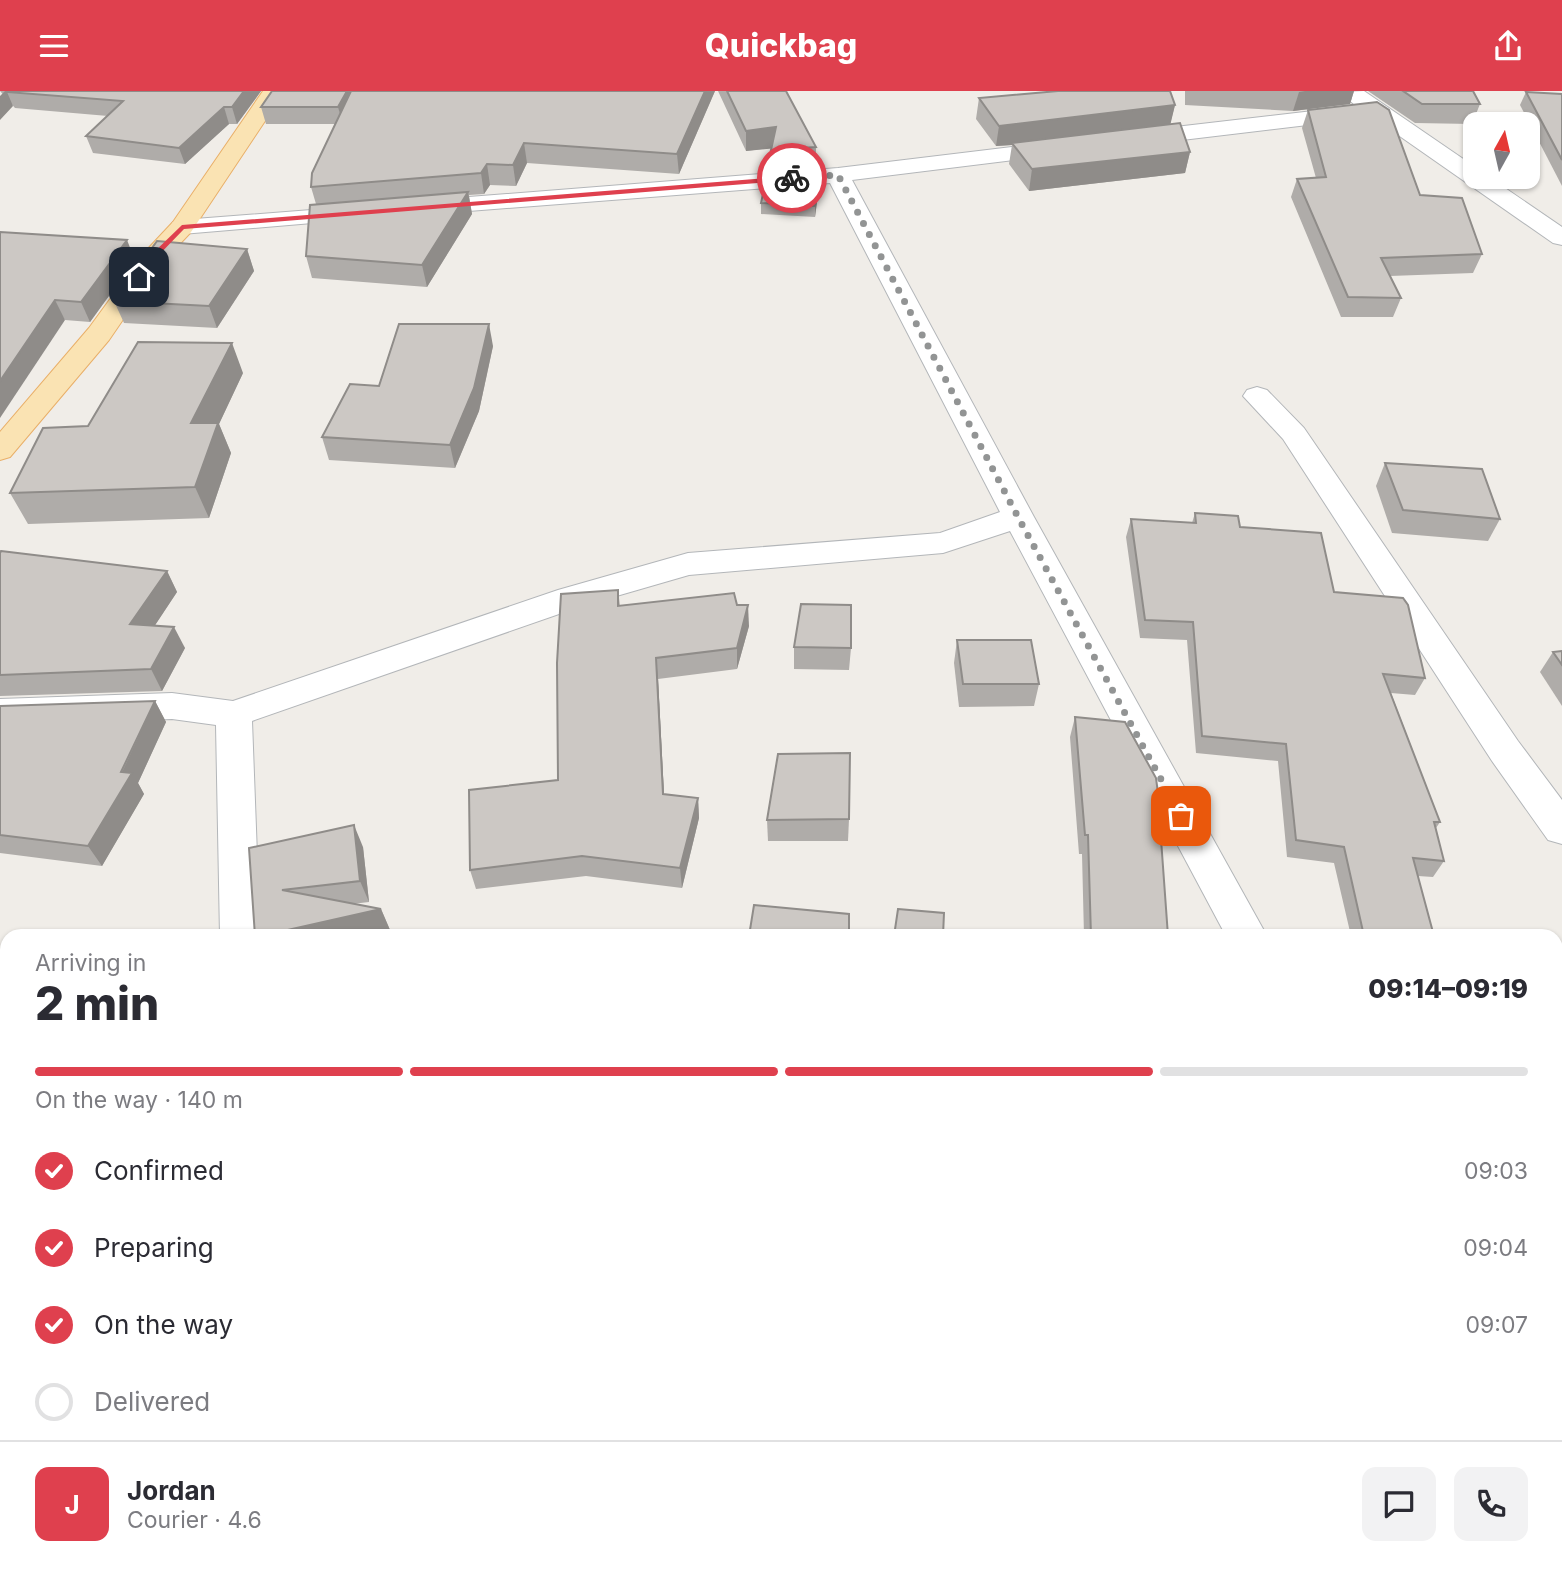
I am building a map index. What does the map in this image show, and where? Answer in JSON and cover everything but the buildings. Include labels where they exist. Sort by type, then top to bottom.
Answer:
[{"type":"main road","points":[[0,451],[99,334],[152,258],[182,227],[274,91]]},
{"type":"street","points":[[1349,91],[1562,238]]},
{"type":"street","points":[[1114,141],[1377,110]]},
{"type":"street","points":[[182,227],[838,175],[1087,145]]},
{"type":"street","points":[[838,175],[1018,517],[1243,929]]},
{"type":"street","points":[[1257,396],[1294,434],[1505,751],[1562,829]]},
{"type":"street","points":[[0,712],[172,706],[234,714],[570,598],[688,564],[943,543],[1018,517]]},
{"type":"street","points":[[234,714],[240,929]]},
{"type":"way so far","points":[[792,178],[838,175],[1018,517],[1181,816]]},
{"type":"route","points":[[139,277],[152,258],[182,227],[792,178]]}]
